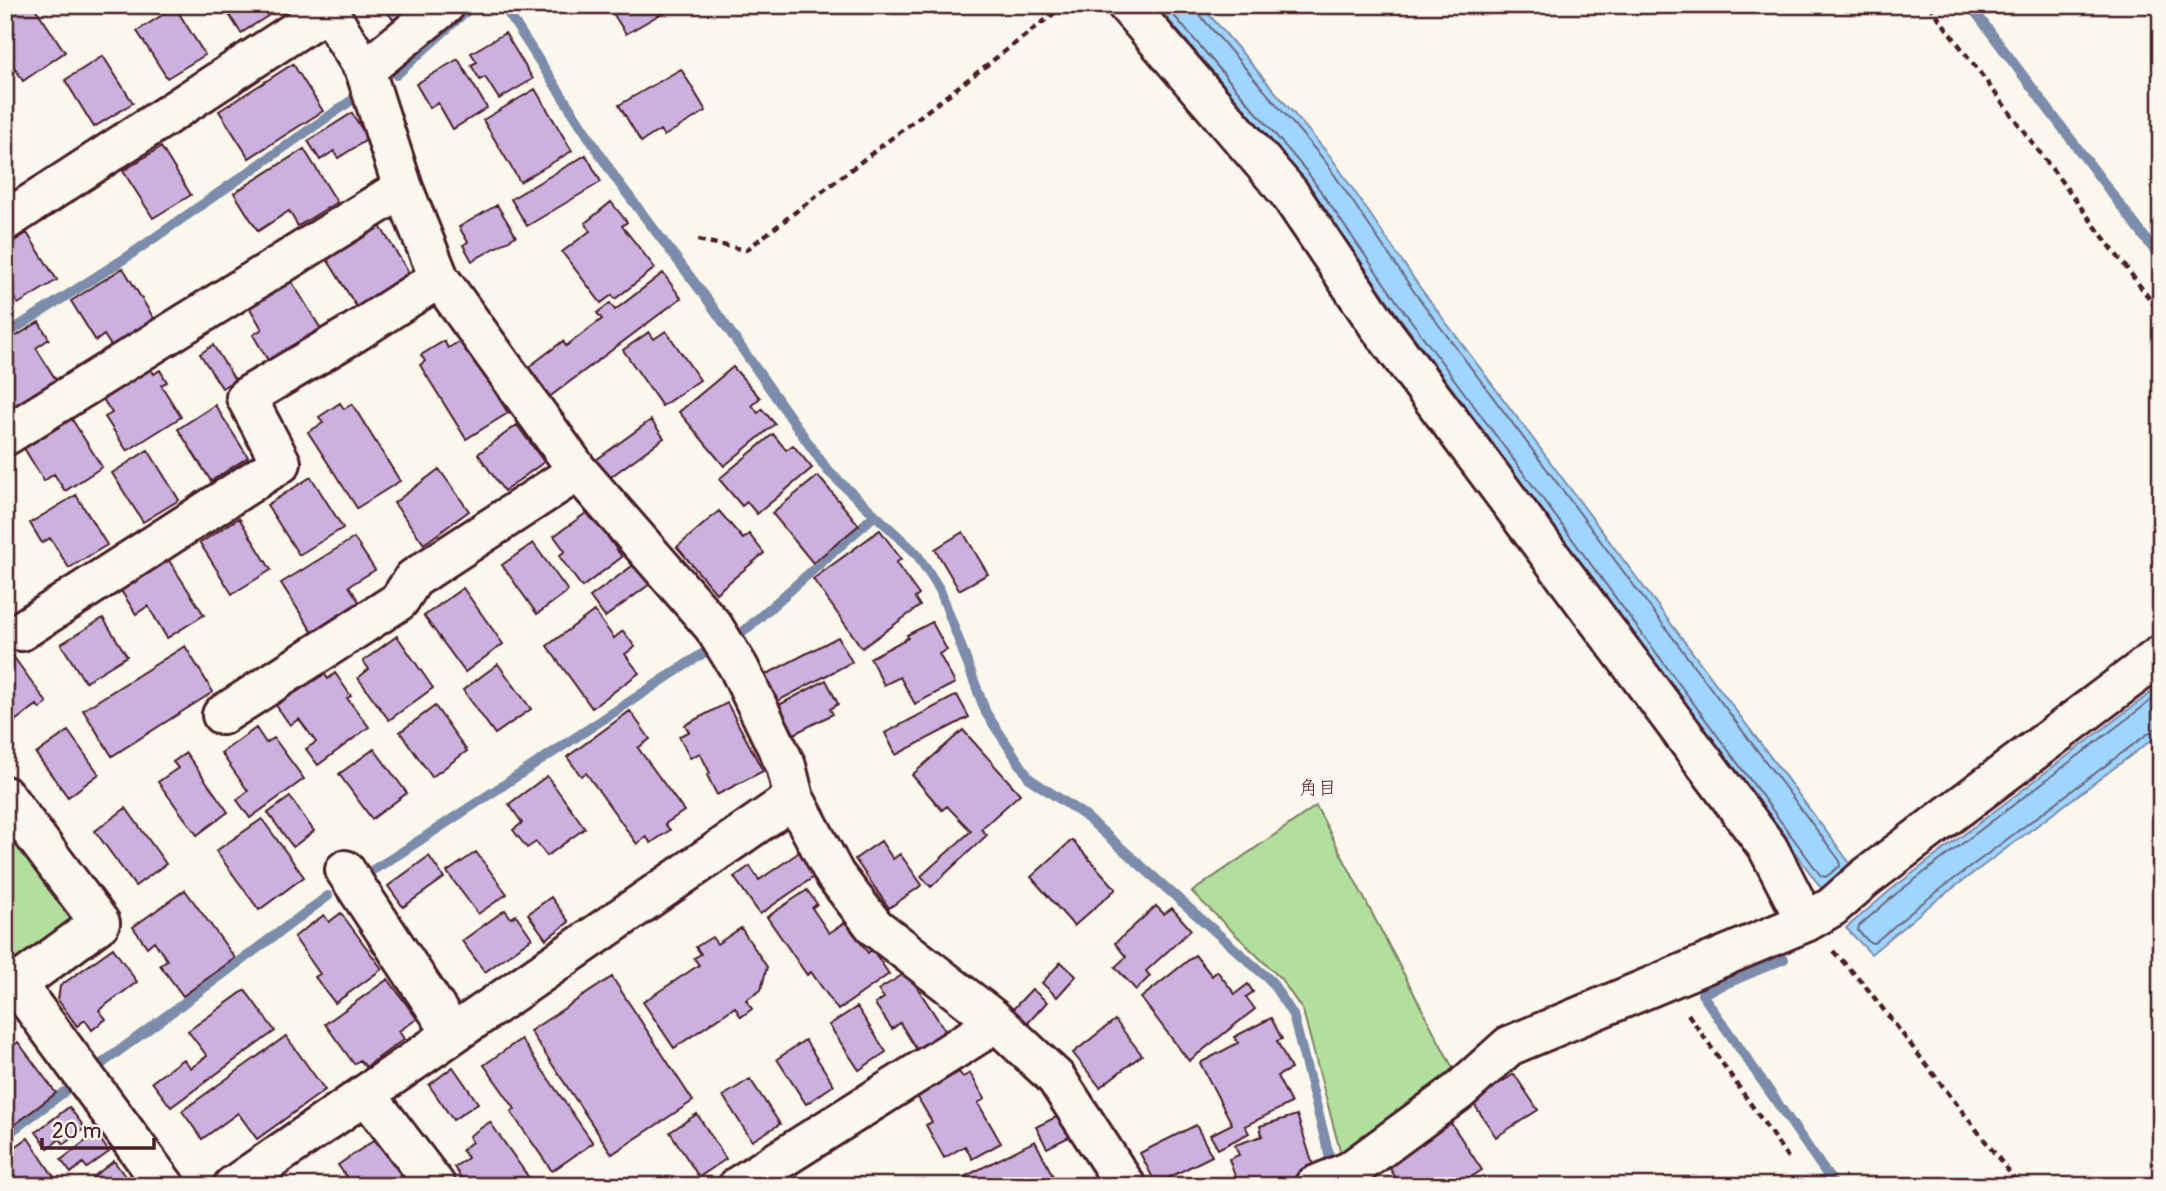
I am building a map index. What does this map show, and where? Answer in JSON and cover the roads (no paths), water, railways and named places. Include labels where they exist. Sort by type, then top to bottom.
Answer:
[{"type":"street","points":[[365,69],[445,5]]},
{"type":"street","points":[[1127,5],[1289,193],[1378,325],[1819,914]]},
{"type":"street","points":[[5,221],[326,8],[365,69],[403,188],[439,278],[578,471],[713,626],[739,668],[780,754],[794,798],[835,875],[875,927],[992,1018],[1056,1078],[1126,1186]]},
{"type":"street","points":[[5,436],[403,188]]},
{"type":"street","points":[[21,631],[281,463],[246,397],[354,333],[439,278]]},
{"type":"street","points":[[222,715],[400,601],[413,579],[578,471]]},
{"type":"street","points":[[1328,1180],[1459,1091],[1509,1046],[1819,914],[2161,655]]},
{"type":"street","points":[[5,796],[100,923],[11,989],[164,1186]]},
{"type":"street","points":[[233,1186],[794,798]]},
{"type":"street","points":[[345,870],[453,1034]]},
{"type":"street","points":[[738,1186],[979,1034],[992,1018]]},
{"type":"street","points":[[366,1094],[436,1186]]},
{"type":"water","points":[[1156,5],[1201,5],[1331,157],[1421,289],[1852,866],[1822,889],[1392,307],[1303,178]]},
{"type":"water","points":[[2161,685],[2161,733],[1925,909],[1871,954],[1846,928],[1893,888]]},
{"type":"waterway","points":[[396,75],[473,5]]},
{"type":"waterway","points":[[503,5],[616,179],[707,299],[828,471],[916,553],[940,590],[986,713],[1030,779],[1084,815],[1271,981],[1293,1015],[1333,1170]]},
{"type":"waterway","points":[[1970,5],[2161,259]]},
{"type":"waterway","points":[[5,335],[127,257],[352,100]]},
{"type":"waterway","points":[[743,632],[875,515]]},
{"type":"waterway","points":[[368,873],[702,654]]},
{"type":"waterway","points":[[100,1065],[328,896]]},
{"type":"waterway","points":[[1784,959],[1702,994],[1835,1186]]},
{"type":"waterway","points":[[5,1136],[64,1092]]},
{"type":"district","name":"角目","points":[[1318,787]]}]
